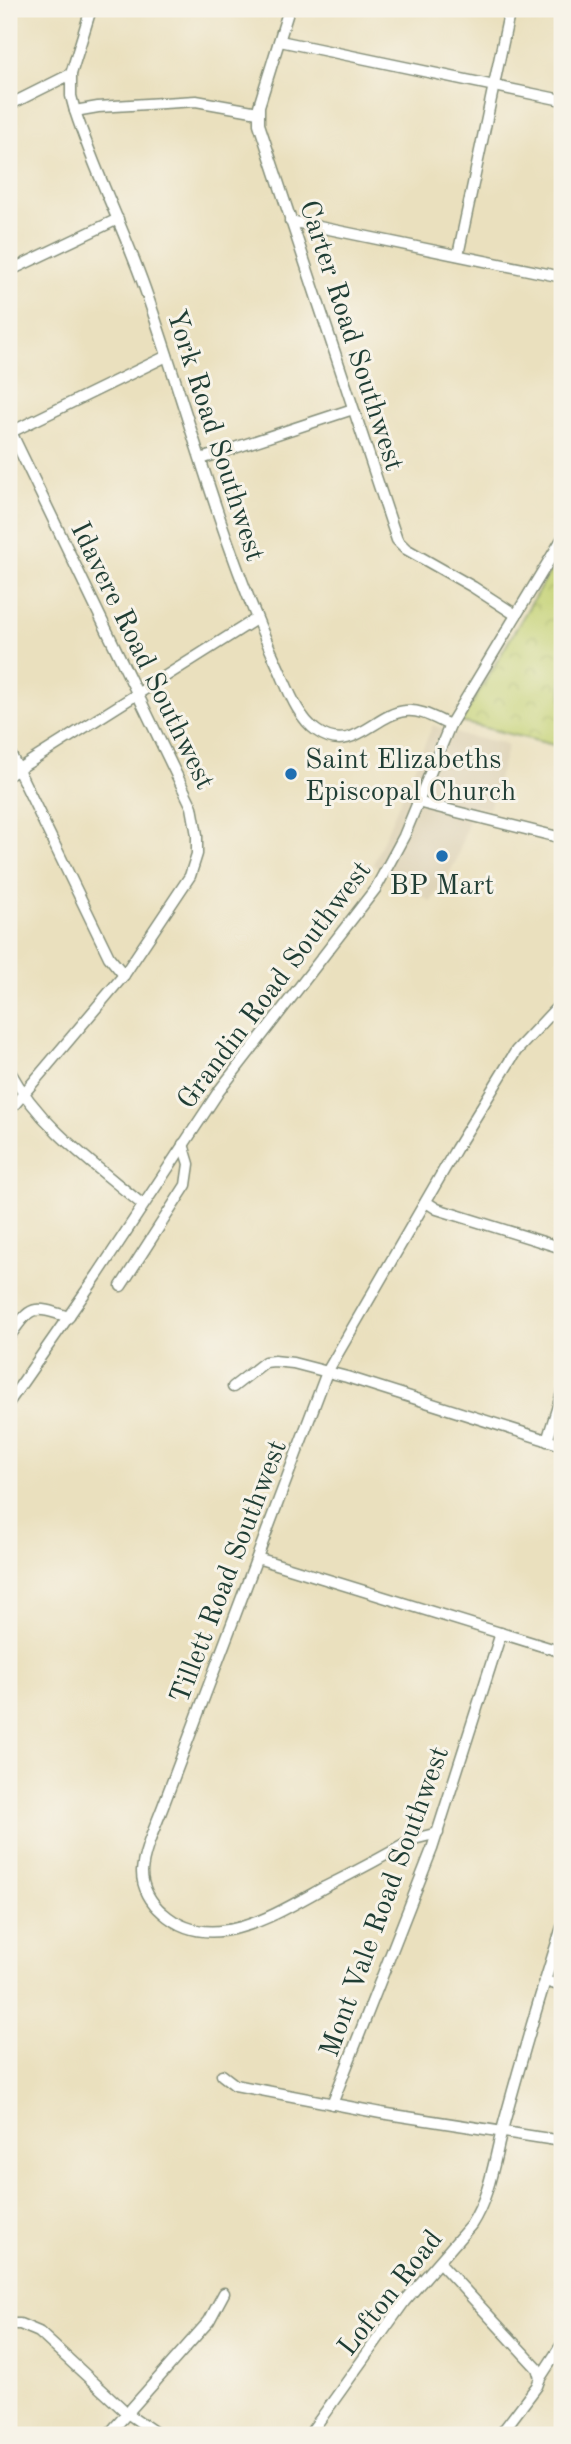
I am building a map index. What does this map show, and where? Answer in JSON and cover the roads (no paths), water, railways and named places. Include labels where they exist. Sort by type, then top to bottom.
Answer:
[{"type":"street","name":"York Road Southwest","points":[[91,9],[71,74],[71,96],[75,111],[145,288],[256,619],[292,696],[306,719],[319,733],[336,738],[355,736],[403,711],[426,714],[450,725]]},
{"type":"street","name":"Carter Road Southwest","points":[[289,9],[258,112],[259,124],[401,545],[516,615]]},
{"type":"street","points":[[458,255],[510,9]]},
{"type":"street","points":[[279,41],[562,100]]},
{"type":"street","points":[[9,104],[71,74]]},
{"type":"street","points":[[75,111],[196,101],[258,112]]},
{"type":"street","points":[[9,271],[118,219]]},
{"type":"street","points":[[290,221],[562,277]]},
{"type":"street","points":[[10,433],[167,356]]},
{"type":"street","points":[[201,459],[353,409]]},
{"type":"street","name":"Idavere Road Southwest","points":[[9,1111],[124,975],[194,866],[197,835],[196,818],[10,433]]},
{"type":"street","name":"Grandin Road Southwest","points":[[9,1402],[237,1066],[376,888],[404,835],[450,725],[562,539]]},
{"type":"street","points":[[13,772],[256,619]]},
{"type":"street","points":[[9,751],[13,772],[104,947],[124,975]]},
{"type":"street","points":[[417,802],[562,838]]},
{"type":"street","name":"Tillett Road Southwest","points":[[438,1833],[414,1839],[247,1926],[218,1931],[188,1927],[168,1918],[154,1905],[144,1885],[144,1862],[327,1372],[516,1051],[562,1002]]},
{"type":"street","points":[[9,1070],[23,1094],[51,1126],[143,1205]]},
{"type":"street","points":[[121,1286],[186,1185],[189,1164],[183,1144]]},
{"type":"street","points":[[426,1202],[437,1209],[562,1248]]},
{"type":"street","points":[[9,1337],[30,1310],[48,1310],[69,1317]]},
{"type":"street","points":[[233,1387],[265,1362],[293,1363],[562,1446]]},
{"type":"street","points":[[547,1441],[562,1393]]},
{"type":"street","points":[[257,1558],[562,1652]]},
{"type":"street","name":"Mont Vale Road Southwest","points":[[332,2104],[438,1833],[501,1633]]},
{"type":"street","name":"Lofton Road","points":[[309,2435],[404,2302],[440,2263],[480,2212],[562,1927]]},
{"type":"street","points":[[545,1981],[562,1986]]},
{"type":"street","points":[[222,2075],[235,2085],[332,2104],[562,2141]]},
{"type":"street","points":[[440,2263],[537,2368],[540,2378]]},
{"type":"street","points":[[108,2435],[209,2321],[224,2293]]},
{"type":"street","points":[[9,2325],[30,2327],[39,2332],[127,2413],[159,2435]]},
{"type":"street","points":[[500,2435],[537,2386],[562,2344]]},
{"type":"place","name":"Saint Elizabeths Episcopal Church","points":[[291,774]]},
{"type":"place","name":"BP Mart","points":[[442,856]]}]
